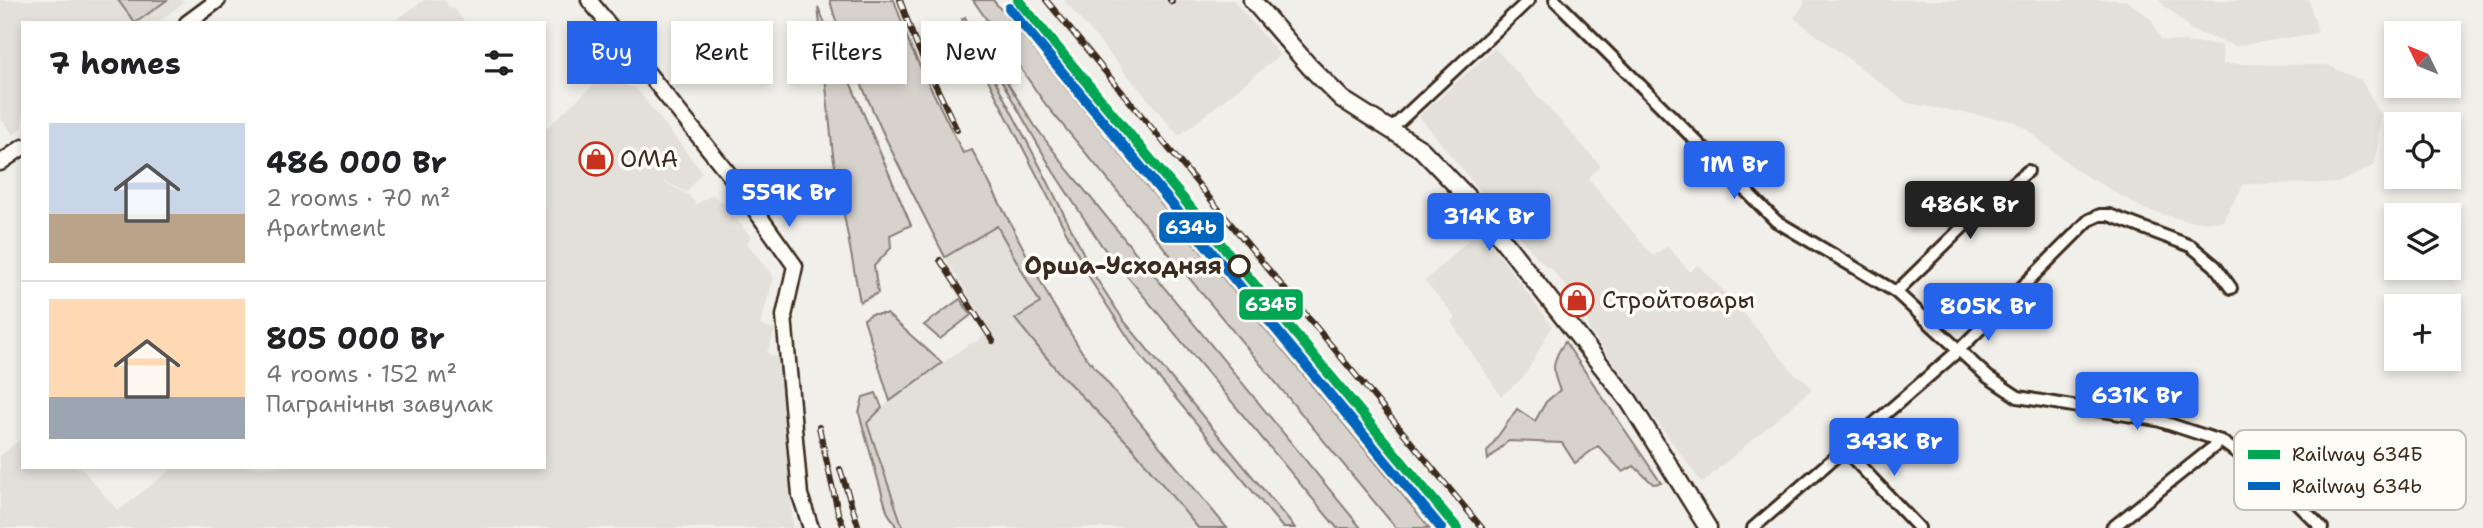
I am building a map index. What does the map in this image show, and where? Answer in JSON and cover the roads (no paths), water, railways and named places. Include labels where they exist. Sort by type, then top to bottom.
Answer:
[{"type":"main road","points":[[1252,0],[1309,66],[1342,99],[1429,156],[1476,206],[1629,401],[1708,528]]},
{"type":"street","points":[[190,21],[218,0]]},
{"type":"street","points":[[590,0],[733,179],[794,266],[784,316],[800,495],[811,528]]},
{"type":"street","points":[[1391,129],[1529,0]]},
{"type":"street","points":[[1555,0],[1776,221],[1896,292],[1988,377],[2018,397],[2157,420],[2221,441],[2234,451]]},
{"type":"street","points":[[0,163],[21,149]]},
{"type":"street","points":[[1896,292],[1971,219],[2028,171]]},
{"type":"street","points":[[1753,528],[1958,351],[2090,220],[2100,215],[2109,215],[2191,246],[2215,266],[2231,288]]},
{"type":"street","points":[[2112,528],[2221,441]]},
{"type":"street","points":[[1845,450],[1919,528]]},
{"type":"street","points":[[2304,510],[2322,528]]},
{"type":"railway","points":[[900,0],[916,44],[957,130]]},
{"type":"railway","points":[[1046,0],[1482,528]]},
{"type":"railway","points":[[940,260],[993,341]]},
{"type":"railway","points":[[819,427],[844,528]]},
{"type":"railway","points":[[840,469],[859,528]]},
{"type":"rail line","name":"634Б","points":[[1018,0],[1457,528]]},
{"type":"rail line","name":"634Ь","points":[[1009,8],[1441,528]]},
{"type":"place","name":"ОМА","points":[[596,159]]},
{"type":"place","name":"Орша-Усходняя","points":[[1239,266]]},
{"type":"place","name":"Стройтовары","points":[[1577,300]]}]
